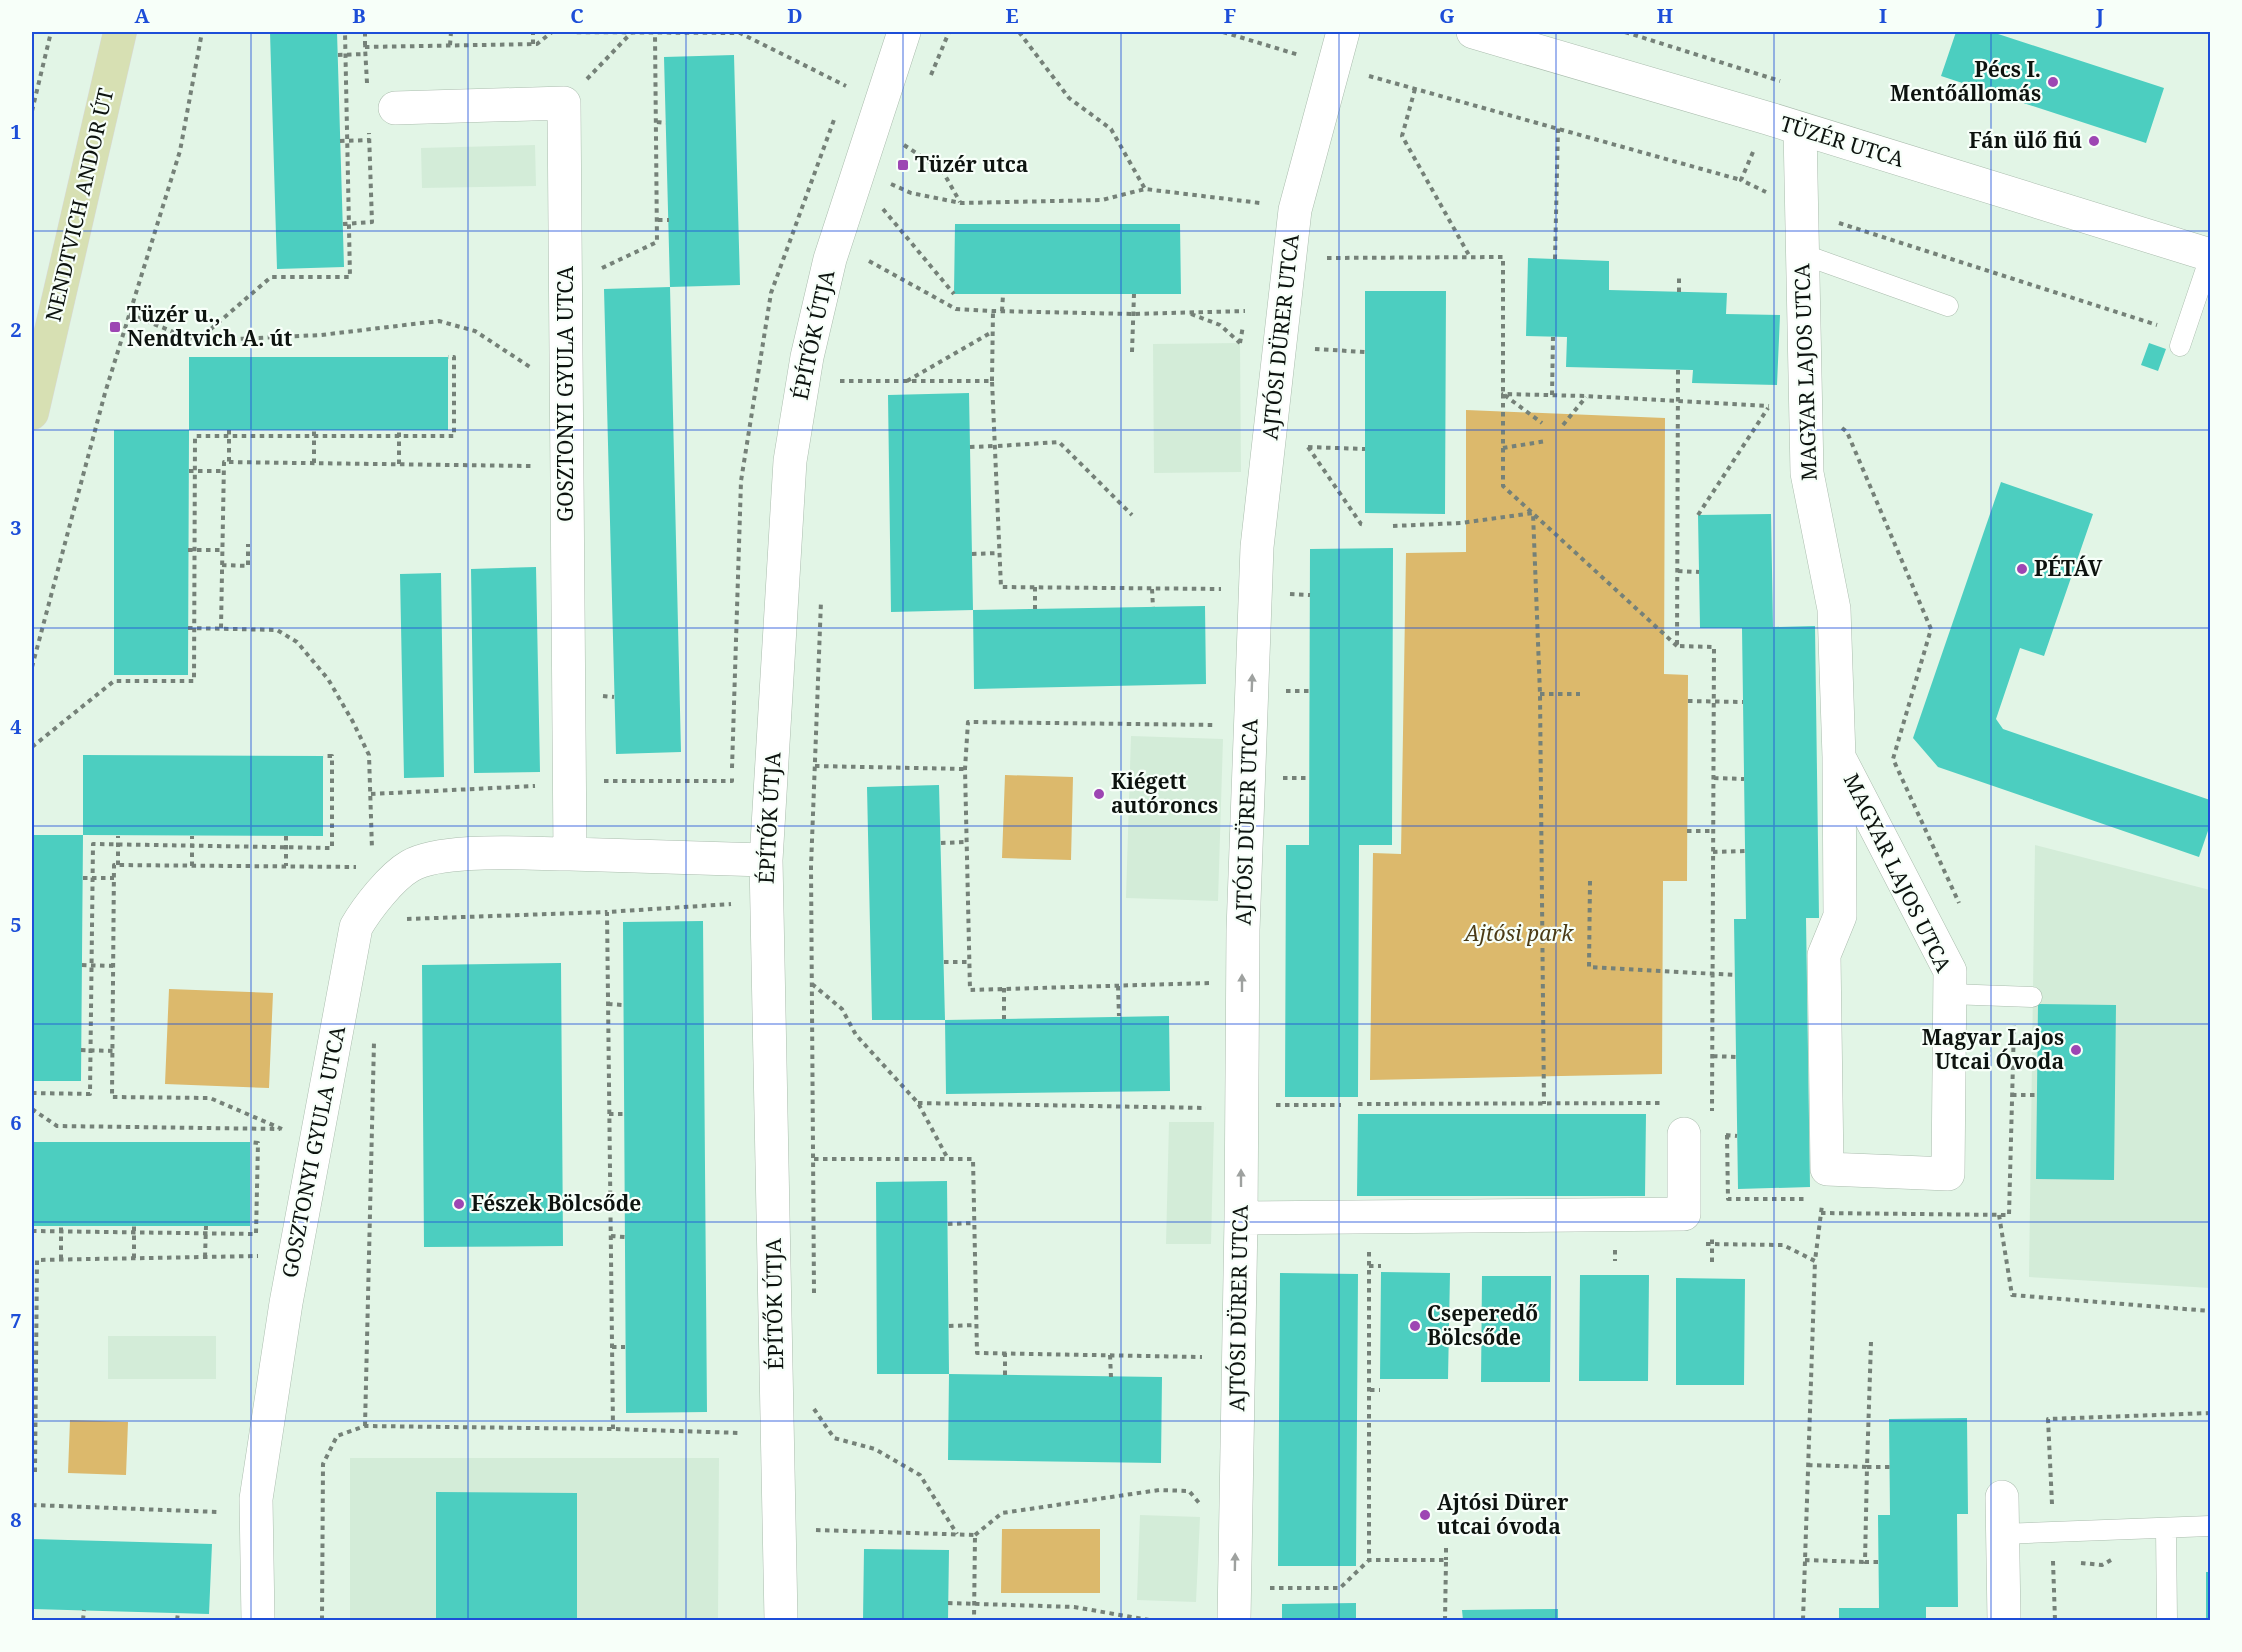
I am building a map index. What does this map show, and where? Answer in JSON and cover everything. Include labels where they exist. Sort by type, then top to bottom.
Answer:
[{"type":"main road","name":"NENDTVICH ANDOR ÚT","points":[[32,413],[120,32]]},
{"type":"street","name":"ÉPÍTŐK ÚTJA","points":[[781,1620],[766,860],[790,461],[803,380],[830,258],[904,32]]},
{"type":"street","name":"AJTÓSI DÜRER UTCA","points":[[1234,1620],[1241,1218],[1254,1107],[1243,930],[1257,547],[1295,210],[1343,32]]},
{"type":"street","name":"TÜZÉR UTCA","points":[[1473,32],[2209,250]]},
{"type":"street","name":"GOSZTONYI GYULA UTCA","points":[[564,103],[570,854]]},
{"type":"street","points":[[395,108],[564,103]]},
{"type":"street","name":"MAGYAR LAJOS UTCA","points":[[1800,129],[1807,473],[1834,609],[1839,756],[1840,916],[1824,955],[1827,1169],[1948,1174],[1950,971],[1839,756]]},
{"type":"street","name":"GOSZTONYI GYULA UTCA","points":[[258,1620],[256,1499],[286,1303],[356,927],[366,910],[408,867],[420,861],[464,854],[570,854],[766,860]]},
{"type":"street","points":[[1241,1218],[1684,1214],[1684,1134]]},
{"type":"street","points":[[2002,1497],[2004,1620]]},
{"type":"lane","points":[[2180,346],[2209,250]]},
{"type":"lane","points":[[1802,254],[1948,306]]},
{"type":"lane","points":[[1949,993],[2032,997]]},
{"type":"lane","points":[[2002,1534],[2211,1526]]},
{"type":"lane","points":[[2166,1529],[2167,1620]]},
{"type":"path","points":[[32,111],[51,32]]},
{"type":"path","points":[[32,667],[105,393],[180,151],[202,32]]},
{"type":"path","points":[[196,341],[271,277],[350,277],[345,32]]},
{"type":"path","points":[[365,32],[368,86]]},
{"type":"path","points":[[450,45],[451,32]]},
{"type":"path","points":[[533,32],[533,44]]},
{"type":"path","points":[[365,47],[537,44],[552,32],[740,33],[846,86]]},
{"type":"path","points":[[564,103],[631,32]]},
{"type":"path","points":[[927,83],[949,32]]},
{"type":"path","points":[[1019,32],[1069,98],[1111,129],[1145,189]]},
{"type":"path","points":[[1223,32],[1333,66],[1741,180]]},
{"type":"path","points":[[1625,32],[1780,81]]},
{"type":"path","points":[[594,272],[657,242],[655,34]]},
{"type":"path","points":[[338,55],[366,54]]},
{"type":"path","points":[[1415,89],[1402,136],[1470,257]]},
{"type":"path","points":[[657,123],[666,123]]},
{"type":"path","points":[[1555,259],[1558,128]]},
{"type":"path","points":[[343,224],[372,222],[369,129]]},
{"type":"path","points":[[900,154],[908,134]]},
{"type":"path","points":[[340,141],[370,140]]},
{"type":"path","points":[[904,145],[942,170],[960,203]]},
{"type":"path","points":[[888,192],[894,174]]},
{"type":"path","points":[[891,184],[911,193],[960,203],[1101,200],[1145,189],[1265,204]]},
{"type":"path","points":[[880,219],[885,200]]},
{"type":"path","points":[[883,209],[954,294]]},
{"type":"path","points":[[657,220],[669,220]]},
{"type":"path","points":[[866,272],[872,250]]},
{"type":"path","points":[[1318,258],[1503,257],[1503,486],[1677,646],[1714,647],[1712,1112]]},
{"type":"path","points":[[869,261],[956,309],[1134,314],[1245,311]]},
{"type":"path","points":[[1679,276],[1679,292]]},
{"type":"path","points":[[1132,352],[1134,294]]},
{"type":"path","points":[[1002,311],[1003,295]]},
{"type":"path","points":[[993,311],[992,381],[1001,587],[1225,589]]},
{"type":"path","points":[[1188,313],[1220,325],[1240,343]]},
{"type":"path","points":[[129,314],[196,341],[321,335],[439,321],[475,331],[537,371]]},
{"type":"path","points":[[907,381],[992,332]]},
{"type":"path","points":[[1552,395],[1553,337]]},
{"type":"path","points":[[1308,348],[1365,352]]},
{"type":"path","points":[[32,747],[114,681],[194,681],[191,628],[195,436],[454,436],[454,357],[448,357]]},
{"type":"path","points":[[1677,646],[1678,370]]},
{"type":"path","points":[[838,393],[841,375]]},
{"type":"path","points":[[840,381],[992,381]]},
{"type":"path","points":[[1503,394],[1805,407]]},
{"type":"path","points":[[1503,394],[1542,423]]},
{"type":"path","points":[[1563,425],[1586,396]]},
{"type":"path","points":[[1698,515],[1770,406]]},
{"type":"path","points":[[1839,425],[1846,432],[1931,629],[1893,759],[1901,776]]},
{"type":"path","points":[[229,430],[229,463]]},
{"type":"path","points":[[314,430],[314,463]]},
{"type":"path","points":[[399,430],[399,464]]},
{"type":"path","points":[[1503,448],[1546,441]]},
{"type":"path","points":[[970,447],[1059,442],[1132,515]]},
{"type":"path","points":[[1302,447],[1365,449]]},
{"type":"path","points":[[1308,447],[1361,524],[1365,525]]},
{"type":"path","points":[[221,628],[224,462],[566,466]]},
{"type":"path","points":[[189,471],[224,471]]},
{"type":"path","points":[[1393,526],[1461,523],[1533,513]]},
{"type":"path","points":[[1533,513],[1540,694],[1544,1104]]},
{"type":"path","points":[[222,565],[248,566],[248,544]]},
{"type":"path","points":[[188,550],[222,550]]},
{"type":"path","points":[[972,554],[999,553]]},
{"type":"path","points":[[1678,571],[1699,572]]},
{"type":"path","points":[[1035,587],[1035,609]]},
{"type":"path","points":[[1152,589],[1153,607]]},
{"type":"path","points":[[814,1301],[811,867],[821,591]]},
{"type":"path","points":[[1281,594],[1310,595]]},
{"type":"path","points":[[191,628],[277,630],[297,642],[328,679],[369,755],[372,857]]},
{"type":"path","points":[[1277,691],[1310,691]]},
{"type":"path","points":[[1540,694],[1580,694]]},
{"type":"path","points":[[1688,701],[1743,702]]},
{"type":"path","points":[[1217,983],[970,990],[965,769],[968,722],[1222,725]]},
{"type":"path","points":[[32,1093],[90,1094],[93,844],[332,848],[332,756],[323,756]]},
{"type":"path","points":[[815,766],[965,769]]},
{"type":"path","points":[[1273,778],[1309,778]]},
{"type":"path","points":[[1714,778],[1744,779]]},
{"type":"path","points":[[603,781],[732,781]]},
{"type":"path","points":[[371,794],[568,784]]},
{"type":"path","points":[[1687,831],[1713,831]]},
{"type":"path","points":[[118,836],[118,865]]},
{"type":"path","points":[[192,836],[192,866]]},
{"type":"path","points":[[286,836],[286,866]]},
{"type":"path","points":[[941,843],[966,842]]},
{"type":"path","points":[[1713,852],[1745,851]]},
{"type":"path","points":[[283,1129],[210,1098],[112,1096],[114,865],[361,867]]},
{"type":"path","points":[[83,878],[114,878]]},
{"type":"path","points":[[1590,880],[1589,967],[1735,975]]},
{"type":"path","points":[[403,919],[607,912],[766,902]]},
{"type":"path","points":[[607,912],[613,1429]]},
{"type":"path","points":[[944,962],[969,962]]},
{"type":"path","points":[[82,965],[113,966]]},
{"type":"path","points":[[812,984],[842,1009],[856,1035],[918,1103],[948,1159]]},
{"type":"path","points":[[1118,986],[1119,1016]]},
{"type":"path","points":[[1004,988],[1004,1019]]},
{"type":"path","points":[[608,1004],[623,1005]]},
{"type":"path","points":[[365,1426],[374,1034]]},
{"type":"path","points":[[81,1050],[113,1051]]},
{"type":"path","points":[[1713,1056],[1736,1057]]},
{"type":"path","points":[[2012,1095],[2037,1095]]},
{"type":"path","points":[[1701,1102],[1712,1102]]},
{"type":"path","points":[[918,1103],[1254,1107],[1341,1105]]},
{"type":"path","points":[[1358,1104],[1668,1103]]},
{"type":"path","points":[[32,1109],[57,1126],[266,1129]]},
{"type":"path","points":[[609,1114],[624,1114]]},
{"type":"path","points":[[1720,1135],[1737,1136]]},
{"type":"path","points":[[1726,1135],[1728,1199],[1809,1199]]},
{"type":"path","points":[[32,1231],[61,1228],[256,1234],[258,1143],[250,1142]]},
{"type":"path","points":[[814,1159],[973,1159],[977,1353],[1209,1357]]},
{"type":"path","points":[[1803,1620],[1815,1261],[1827,1169]]},
{"type":"path","points":[[1999,1215],[2012,1295],[2170,1310],[2211,1311]]},
{"type":"path","points":[[1369,1217],[1369,1560]]},
{"type":"path","points":[[948,1224],[974,1223]]},
{"type":"path","points":[[134,1226],[134,1258]]},
{"type":"path","points":[[205,1257],[206,1226]]},
{"type":"path","points":[[61,1228],[61,1259]]},
{"type":"path","points":[[1712,1233],[1712,1262]]},
{"type":"path","points":[[611,1236],[625,1237]]},
{"type":"path","points":[[1702,1244],[1783,1245],[1815,1261]]},
{"type":"path","points":[[35,1472],[34,1277],[37,1260],[262,1256]]},
{"type":"path","points":[[1369,1266],[1381,1266]]},
{"type":"path","points":[[949,1326],[976,1325]]},
{"type":"path","points":[[1865,1562],[1871,1342]]},
{"type":"path","points":[[612,1347],[625,1347]]},
{"type":"path","points":[[1005,1353],[1005,1375]]},
{"type":"path","points":[[1110,1355],[1111,1377]]},
{"type":"path","points":[[1370,1390],[1380,1390]]},
{"type":"path","points":[[813,1419],[813,1408],[834,1438],[875,1449],[921,1475],[958,1534]]},
{"type":"path","points":[[2061,1503],[2051,1504],[2049,1419],[2211,1413]]},
{"type":"path","points":[[322,1620],[323,1464],[337,1436],[365,1426],[613,1429],[777,1434]]},
{"type":"path","points":[[1808,1465],[1890,1467]]},
{"type":"path","points":[[813,1530],[975,1534],[1002,1513],[1159,1490],[1189,1491],[1206,1512]]},
{"type":"path","points":[[32,1505],[227,1512]]},
{"type":"path","points":[[2073,1562],[2102,1565],[2129,1551],[2129,1530]]},
{"type":"path","points":[[974,1620],[975,1534]]},
{"type":"path","points":[[1445,1620],[1446,1548]]},
{"type":"path","points":[[1259,1588],[1340,1588],[1369,1560],[1446,1560]]},
{"type":"path","points":[[1805,1560],[1878,1562]]},
{"type":"path","points":[[2055,1620],[2053,1561],[2063,1562]]},
{"type":"path","points":[[948,1604],[1074,1607],[1149,1620]]},
{"type":"path","points":[[83,1620],[84,1610]]},
{"type":"path","points":[[177,1620],[178,1613]]},
{"type":"shaded area","points":[[535,145],[536,186],[422,188],[421,148]]},
{"type":"shaded area","points":[[1240,343],[1241,472],[1154,473],[1153,344]]},
{"type":"shaded area","points":[[1131,736],[1223,739],[1218,901],[1126,898]]},
{"type":"shaded area","points":[[2035,845],[2210,890],[2210,1288],[2029,1277]]},
{"type":"shaded area","points":[[1169,1122],[1214,1122],[1211,1244],[1166,1244]]},
{"type":"shaded area","points":[[108,1336],[216,1336],[216,1379],[108,1379]]},
{"type":"shaded area","points":[[350,1458],[719,1458],[718,1620],[350,1620]]},
{"type":"shaded area","points":[[1140,1515],[1200,1517],[1196,1602],[1137,1600]]},
{"type":"green space","name":"Ajtósi park","points":[[1466,410],[1665,418],[1664,674],[1688,675],[1687,881],[1663,881],[1662,1074],[1370,1080],[1373,853],[1401,854],[1406,553],[1466,552]]},
{"type":"green space","points":[[1005,775],[1073,777],[1071,860],[1002,858]]},
{"type":"green space","points":[[169,989],[273,993],[269,1088],[165,1084]]},
{"type":"green space","points":[[70,1420],[128,1422],[126,1475],[68,1473]]},
{"type":"green space","points":[[1002,1529],[1100,1529],[1100,1593],[1001,1593]]},
{"type":"building","points":[[270,32],[337,32],[344,267],[277,269]]},
{"type":"building","name":"Pécs I. Mentőállomás","points":[[1956,32],[1992,32],[2164,88],[2146,143],[1941,76]]},
{"type":"building","points":[[734,55],[740,285],[670,287],[664,57]]},
{"type":"building","points":[[955,224],[1180,224],[1181,294],[954,294]]},
{"type":"building","points":[[1528,258],[1609,261],[1609,290],[1727,293],[1726,314],[1780,315],[1777,385],[1692,383],[1693,370],[1566,367],[1567,337],[1526,336]]},
{"type":"building","points":[[670,287],[681,752],[616,754],[604,289]]},
{"type":"building","points":[[1365,291],[1446,291],[1445,514],[1365,513]]},
{"type":"building","points":[[2149,343],[2166,349],[2158,371],[2141,365]]},
{"type":"building","points":[[189,357],[448,357],[448,430],[189,430]]},
{"type":"building","points":[[969,393],[973,610],[891,612],[888,395]]},
{"type":"building","points":[[114,430],[189,430],[188,675],[114,675]]},
{"type":"building","points":[[2001,482],[2093,514],[2044,656],[2020,648],[1996,719],[2003,729],[2210,800],[2210,825],[2199,857],[1938,767],[1913,738]]},
{"type":"building","points":[[1771,514],[1773,627],[1815,626],[1819,918],[1806,918],[1810,1187],[1738,1189],[1734,919],[1746,919],[1742,628],[1700,628],[1698,515]]},
{"type":"building","points":[[1393,548],[1392,845],[1359,845],[1358,1097],[1285,1097],[1286,845],[1309,845],[1310,549]]},
{"type":"building","points":[[536,567],[540,772],[474,773],[471,569]]},
{"type":"building","points":[[441,573],[444,777],[404,778],[400,574]]},
{"type":"building","points":[[1205,606],[1206,684],[974,689],[973,610]]},
{"type":"building","points":[[83,755],[323,756],[323,836],[83,835]]},
{"type":"building","points":[[939,785],[945,1020],[872,1020],[867,787]]},
{"type":"building","points":[[32,835],[83,835],[81,1081],[32,1081]]},
{"type":"building","points":[[703,921],[707,1412],[626,1413],[623,922]]},
{"type":"building","points":[[561,963],[563,1246],[424,1247],[422,965]]},
{"type":"building","name":"Magyar Lajos Utcai Óvoda","points":[[2038,1004],[2116,1005],[2114,1180],[2036,1179]]},
{"type":"building","points":[[1169,1016],[1170,1091],[946,1094],[945,1020]]},
{"type":"building","points":[[1358,1114],[1646,1114],[1645,1196],[1357,1196]]},
{"type":"building","points":[[32,1142],[250,1142],[250,1226],[32,1226]]},
{"type":"building","points":[[947,1181],[949,1374],[877,1374],[876,1182]]},
{"type":"building","name":"Cseperedő Bölcsőde","points":[[1381,1272],[1450,1273],[1448,1379],[1380,1379]]},
{"type":"building","points":[[1280,1273],[1358,1274],[1356,1566],[1278,1566]]},
{"type":"building","points":[[1580,1275],[1649,1275],[1648,1381],[1579,1381]]},
{"type":"building","points":[[1482,1276],[1551,1276],[1550,1382],[1481,1382]]},
{"type":"building","points":[[1676,1278],[1745,1279],[1744,1385],[1676,1385]]},
{"type":"building","points":[[949,1374],[1162,1377],[1161,1463],[948,1460]]},
{"type":"building","points":[[1967,1418],[1968,1514],[1957,1514],[1958,1607],[1926,1607],[1926,1620],[1839,1620],[1839,1608],[1879,1608],[1878,1515],[1890,1515],[1889,1419]]},
{"type":"building","points":[[436,1492],[577,1493],[577,1620],[436,1620]]},
{"type":"building","points":[[32,1539],[212,1544],[209,1614],[32,1609]]},
{"type":"building","points":[[864,1549],[949,1550],[948,1620],[863,1620]]},
{"type":"building","points":[[2206,1572],[2210,1572],[2210,1620],[2206,1620]]},
{"type":"building","points":[[1356,1603],[1356,1620],[1282,1620],[1282,1604]]},
{"type":"building","points":[[1558,1609],[1558,1620],[1463,1620],[1462,1610]]},
{"type":"place","name":"Pécs I. Mentőállomás","points":[[2053,82]]},
{"type":"place","name":"Fán ülő fiú","points":[[2094,141]]},
{"type":"place","name":"Tüzér utca","points":[[903,165]]},
{"type":"place","name":"Tüzér u., Nendtvich A. út","points":[[115,327]]},
{"type":"place","name":"PÉTÁV","points":[[2022,569]]},
{"type":"place","name":"Kiégett autóroncs","points":[[1099,794]]},
{"type":"place","name":"Magyar Lajos Utcai Óvoda","points":[[2076,1050]]},
{"type":"place","name":"Fészek Bölcsőde","points":[[459,1204]]},
{"type":"place","name":"Cseperedő Bölcsőde","points":[[1415,1326]]},
{"type":"place","name":"Ajtósi Dürer utcai óvoda","points":[[1425,1515]]}]
